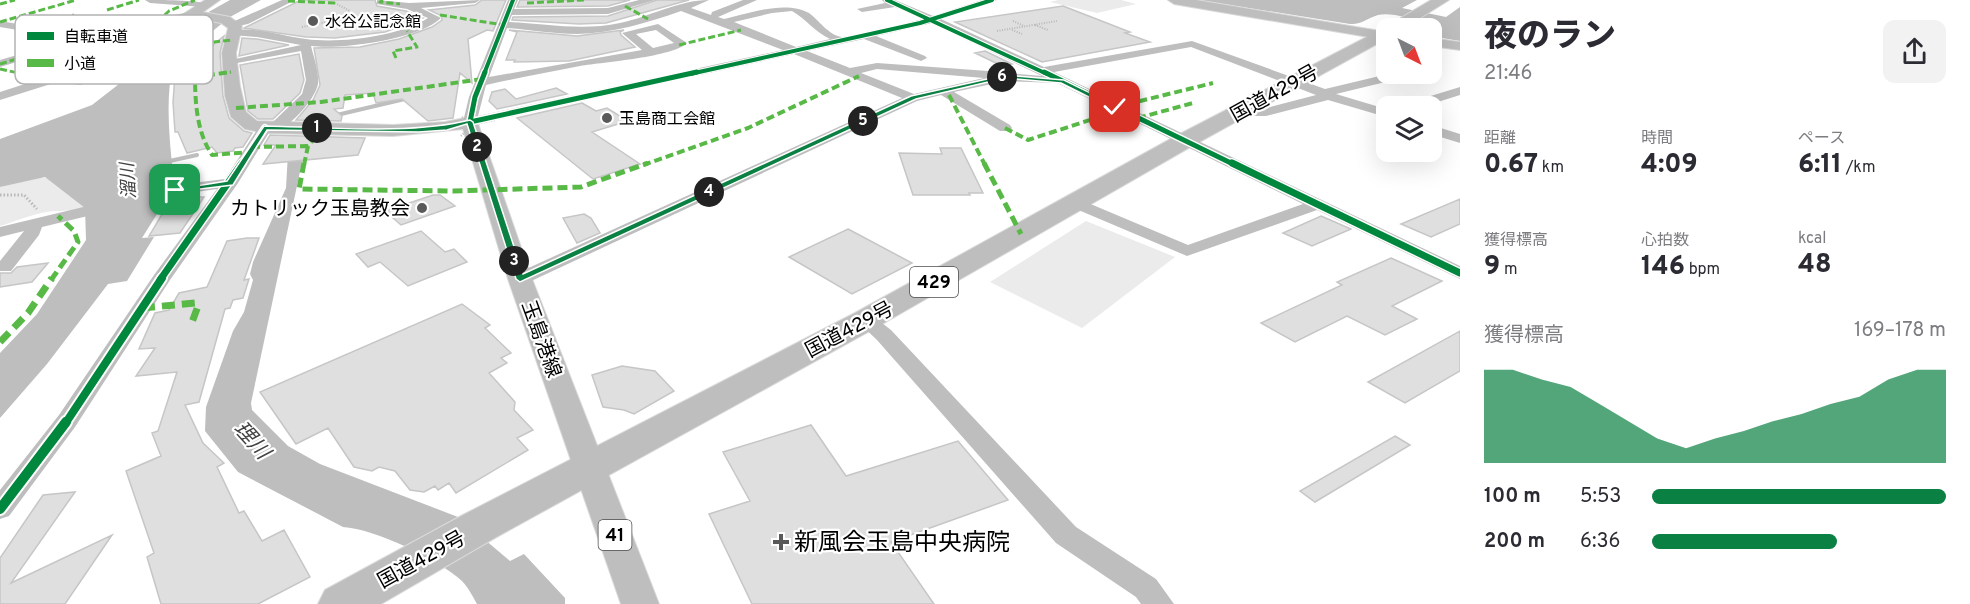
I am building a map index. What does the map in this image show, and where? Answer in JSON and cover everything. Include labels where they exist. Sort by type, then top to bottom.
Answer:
[{"type":"highway","name":"国道429号","points":[[1411,18],[1443,0]]},
{"type":"highway","name":"国道429号","points":[[341,604],[478,527],[866,320],[1184,141],[1376,37]]},
{"type":"main road","points":[[1174,0],[1376,25]]},
{"type":"main road","points":[[202,8],[231,26],[230,63],[238,115],[245,122],[269,128],[419,130],[466,125]]},
{"type":"main road","points":[[1442,44],[1460,46]]},
{"type":"main road","name":"玉島港線","points":[[466,125],[589,467]]},
{"type":"main road","name":"41","points":[[589,467],[640,604]]},
{"type":"street","points":[[231,26],[290,0]]},
{"type":"street","points":[[383,0],[380,2],[475,0]]},
{"type":"street","points":[[396,22],[434,16],[487,0]]},
{"type":"street","points":[[466,125],[511,6],[608,11],[650,0]]},
{"type":"street","points":[[504,25],[585,31],[640,21],[704,0]]},
{"type":"street","points":[[708,16],[752,0]]},
{"type":"street","points":[[466,125],[934,19],[992,0]]},
{"type":"street","points":[[159,1],[202,8]]},
{"type":"street","points":[[862,9],[892,2],[934,19],[1460,273]]},
{"type":"street","points":[[406,3],[434,16]]},
{"type":"street","points":[[180,15],[202,8]]},
{"type":"street","points":[[681,8],[724,22],[914,98]]},
{"type":"street","points":[[724,22],[772,10],[794,8],[806,15],[823,32],[840,40]]},
{"type":"street","points":[[230,63],[320,44],[401,33],[435,21],[434,16]]},
{"type":"street","points":[[0,24],[15,26]]},
{"type":"street","points":[[231,26],[320,44]]},
{"type":"street","points":[[864,35],[921,58]]},
{"type":"street","points":[[1043,71],[1192,44],[1376,110]]},
{"type":"street","points":[[0,509],[67,421],[161,279],[269,128],[290,116],[311,87],[312,77],[306,47]]},
{"type":"street","points":[[480,83],[549,68],[650,51]]},
{"type":"street","points":[[0,64],[15,59]]},
{"type":"street","points":[[850,72],[877,66],[1062,81]]},
{"type":"street","points":[[520,279],[914,98],[1005,76]]},
{"type":"street","points":[[1238,113],[1266,112],[1367,80],[1376,80]]},
{"type":"street","points":[[0,96],[37,84]]},
{"type":"street","points":[[943,91],[1005,128]]},
{"type":"street","points":[[1442,97],[1460,91]]},
{"type":"street","points":[[1442,133],[1460,139]]},
{"type":"street","points":[[0,232],[175,190],[230,183]]},
{"type":"street","points":[[1075,203],[1188,251],[1318,204]]},
{"type":"street","points":[[5,267],[33,231],[45,220]]},
{"type":"street","points":[[866,320],[884,335],[1066,536],[1146,588],[1159,604]]},
{"type":"path","points":[[336,3],[350,11]]},
{"type":"path","points":[[1012,21],[1024,26]]},
{"type":"path","points":[[997,31],[1057,21]]},
{"type":"path","points":[[1035,25],[1048,30]]},
{"type":"path","points":[[1009,28],[1022,34]]},
{"type":"path","points":[[466,125],[496,120]]},
{"type":"path","points":[[0,195],[24,195],[45,220]]},
{"type":"shaded area","points":[[1121,0],[1136,4],[1097,13],[1050,2]]},
{"type":"shaded area","points":[[37,177],[50,178],[85,208],[49,211],[0,226],[0,187]]},
{"type":"shaded area","points":[[1086,221],[1175,257],[1082,328],[990,282]]},
{"type":"water","points":[[230,0],[261,0],[230,17],[213,31],[213,15],[203,15]]},
{"type":"water","points":[[1198,0],[1417,0],[1402,8],[1446,17],[1460,7],[1460,41],[1442,38],[1442,18],[1407,18],[1383,14],[1350,24]]},
{"type":"water","name":"溜川","points":[[119,84],[170,84],[169,130],[173,174],[164,183],[162,206],[142,238],[154,237],[127,281],[108,284],[47,364],[0,418],[0,353],[37,314],[86,240],[85,208],[45,177],[0,187],[0,139],[92,105]]},
{"type":"water","name":"理川","points":[[305,148],[251,403],[252,410],[288,446],[320,464],[458,517],[510,561],[524,554],[565,598],[565,604],[477,604],[462,581],[451,572],[406,546],[372,533],[343,527],[238,472],[205,431],[206,407],[233,331],[244,312],[253,280],[250,274],[253,262],[286,188],[288,153]]},
{"type":"building","points":[[301,0],[375,0],[377,6],[406,11],[423,18],[385,32],[335,38],[306,37],[244,28]]},
{"type":"building","points":[[482,0],[506,0],[493,31],[487,30],[468,39],[472,83],[460,73],[453,118],[428,121],[402,99],[376,103],[373,93],[345,95],[343,108],[334,109],[342,116],[341,121],[296,120],[313,100],[320,85],[314,48],[360,47],[399,39],[432,27],[442,20],[442,16],[429,10],[475,5]]},
{"type":"building","points":[[520,0],[630,0],[608,6],[517,7]]},
{"type":"building","points":[[657,0],[689,0],[606,23],[579,24],[512,20],[513,17],[608,16]]},
{"type":"building","points":[[1063,6],[1150,42],[1042,62],[955,22]]},
{"type":"building","points":[[509,30],[577,36],[624,30],[620,32],[621,35],[635,47],[569,61],[514,62],[515,60],[506,60],[517,32]]},
{"type":"building","points":[[224,36],[220,53],[223,96],[229,118],[244,131],[252,133],[243,147],[235,148],[233,151],[217,153],[212,147],[187,153],[178,132],[175,132],[174,84],[213,84],[213,45]]},
{"type":"building","points":[[242,38],[257,39],[289,45],[239,56]]},
{"type":"building","points":[[985,51],[1012,64],[1002,66],[975,53]]},
{"type":"building","points":[[299,54],[304,80],[300,93],[273,119],[258,119],[248,111],[240,65]]},
{"type":"building","points":[[556,88],[567,94],[497,109],[489,101],[492,92],[505,89],[516,99]]},
{"type":"building","points":[[582,103],[596,111],[607,108],[628,121],[592,132],[640,164],[593,179],[517,118]]},
{"type":"building","points":[[270,135],[365,138],[358,155],[263,164],[276,145],[264,145]]},
{"type":"building","points":[[940,148],[961,148],[983,193],[913,195],[899,153],[942,154]]},
{"type":"building","points":[[194,195],[194,197],[204,197],[180,233],[149,236],[170,201],[176,201],[178,197]]},
{"type":"building","name":"カトリック玉島教会","points":[[433,195],[440,195],[455,206],[401,225],[385,211]]},
{"type":"building","points":[[1460,199],[1460,224],[1431,237],[1401,224]]},
{"type":"building","points":[[584,214],[591,218],[600,233],[577,243],[563,218]]},
{"type":"building","points":[[1321,216],[1351,229],[1312,246],[1283,233]]},
{"type":"building","points":[[848,229],[912,263],[852,294],[789,257]]},
{"type":"building","points":[[421,231],[445,252],[454,249],[467,262],[408,286],[380,262],[368,267],[356,254]]},
{"type":"building","points":[[259,238],[244,280],[249,279],[243,298],[233,300],[230,308],[225,309],[199,402],[185,405],[203,443],[224,463],[217,467],[239,513],[244,511],[262,541],[284,530],[310,577],[258,604],[161,604],[147,557],[154,553],[126,471],[161,456],[152,433],[158,431],[177,372],[136,376],[155,348],[139,349],[155,313],[169,310],[179,293],[207,287],[227,241]]},
{"type":"building","points":[[1391,258],[1442,281],[1392,306],[1417,319],[1385,335],[1347,316],[1295,342],[1261,323],[1342,285],[1337,282]]},
{"type":"building","points":[[48,263],[32,282],[0,287],[0,273],[11,273],[17,267]]},
{"type":"building","points":[[462,304],[490,325],[485,328],[511,353],[501,358],[507,363],[489,373],[515,402],[514,410],[533,430],[517,438],[528,450],[456,493],[449,483],[438,490],[435,486],[424,492],[410,490],[395,471],[379,467],[372,471],[354,467],[328,428],[296,444],[260,392]]},
{"type":"building","points":[[1460,331],[1460,371],[1405,403],[1368,382]]},
{"type":"building","points":[[622,366],[655,371],[674,391],[634,414],[603,407],[592,375]]},
{"type":"building","name":"新風会玉島中央病院","points":[[811,425],[846,476],[958,441],[1008,500],[891,542],[934,604],[752,604],[709,514],[750,501],[723,452]]},
{"type":"building","points":[[1395,436],[1410,445],[1315,502],[1300,491]]},
{"type":"building","points":[[75,492],[11,583],[112,535],[65,604],[0,604],[0,558],[43,495]]},
{"type":"waterway","points":[[305,142],[315,124],[324,118],[409,98]]},
{"type":"waterway","points":[[165,162],[197,155]]},
{"type":"marked path","points":[[0,4],[15,0]]},
{"type":"marked path","points":[[24,15],[76,0]]},
{"type":"marked path","points":[[107,10],[139,0]]},
{"type":"marked path","points":[[165,15],[195,0]]},
{"type":"marked path","points":[[383,0],[380,2],[400,4]]},
{"type":"marked path","points":[[527,3],[584,0]]},
{"type":"marked path","points":[[288,1],[335,3]]},
{"type":"marked path","points":[[625,6],[648,19]]},
{"type":"marked path","points":[[440,15],[504,25]]},
{"type":"marked path","points":[[0,22],[15,18]]},
{"type":"marked path","points":[[679,45],[741,30]]},
{"type":"marked path","points":[[396,58],[393,51],[417,47],[407,31]]},
{"type":"marked path","points":[[213,43],[233,40]]},
{"type":"marked path","points":[[0,64],[15,59]]},
{"type":"marked path","points":[[0,69],[15,72]]},
{"type":"marked path","points":[[213,74],[231,72]]},
{"type":"marked path","points":[[322,129],[308,146],[299,189],[454,191],[581,187],[748,128],[859,76]]},
{"type":"marked path","points":[[236,108],[321,102],[482,79]]},
{"type":"marked path","points":[[1116,107],[1213,83]]},
{"type":"marked path","points":[[195,84],[202,135],[212,155],[250,152]]},
{"type":"marked path","points":[[949,95],[1021,234]]},
{"type":"marked path","points":[[1138,118],[1193,103]]},
{"type":"marked path","points":[[1005,128],[1028,140],[1121,110]]},
{"type":"marked path","points":[[252,147],[308,146]]},
{"type":"marked path","points":[[0,342],[28,313],[78,242],[74,231],[58,216]]},
{"type":"marked path","points":[[142,308],[195,303],[198,306],[191,325]]},
{"type":"cycle path","points":[[513,0],[475,97],[470,122],[920,23],[992,0]]},
{"type":"cycle path","points":[[887,0],[994,48],[1460,273]]},
{"type":"cycle path","points":[[0,509],[67,421],[265,128]]},
{"type":"place","name":"水谷公記念館","points":[[313,21]]},
{"type":"place","name":"玉島商工会館","points":[[607,118]]},
{"type":"place","name":"カトリック玉島教会","points":[[422,208]]},
{"type":"place","name":"新風会玉島中央病院","points":[[781,542]]},
{"type":"route","points":[[175,190],[230,183],[264,128],[419,130],[447,128],[470,122],[520,279],[914,98],[1005,76],[1062,81],[1115,107]]}]
